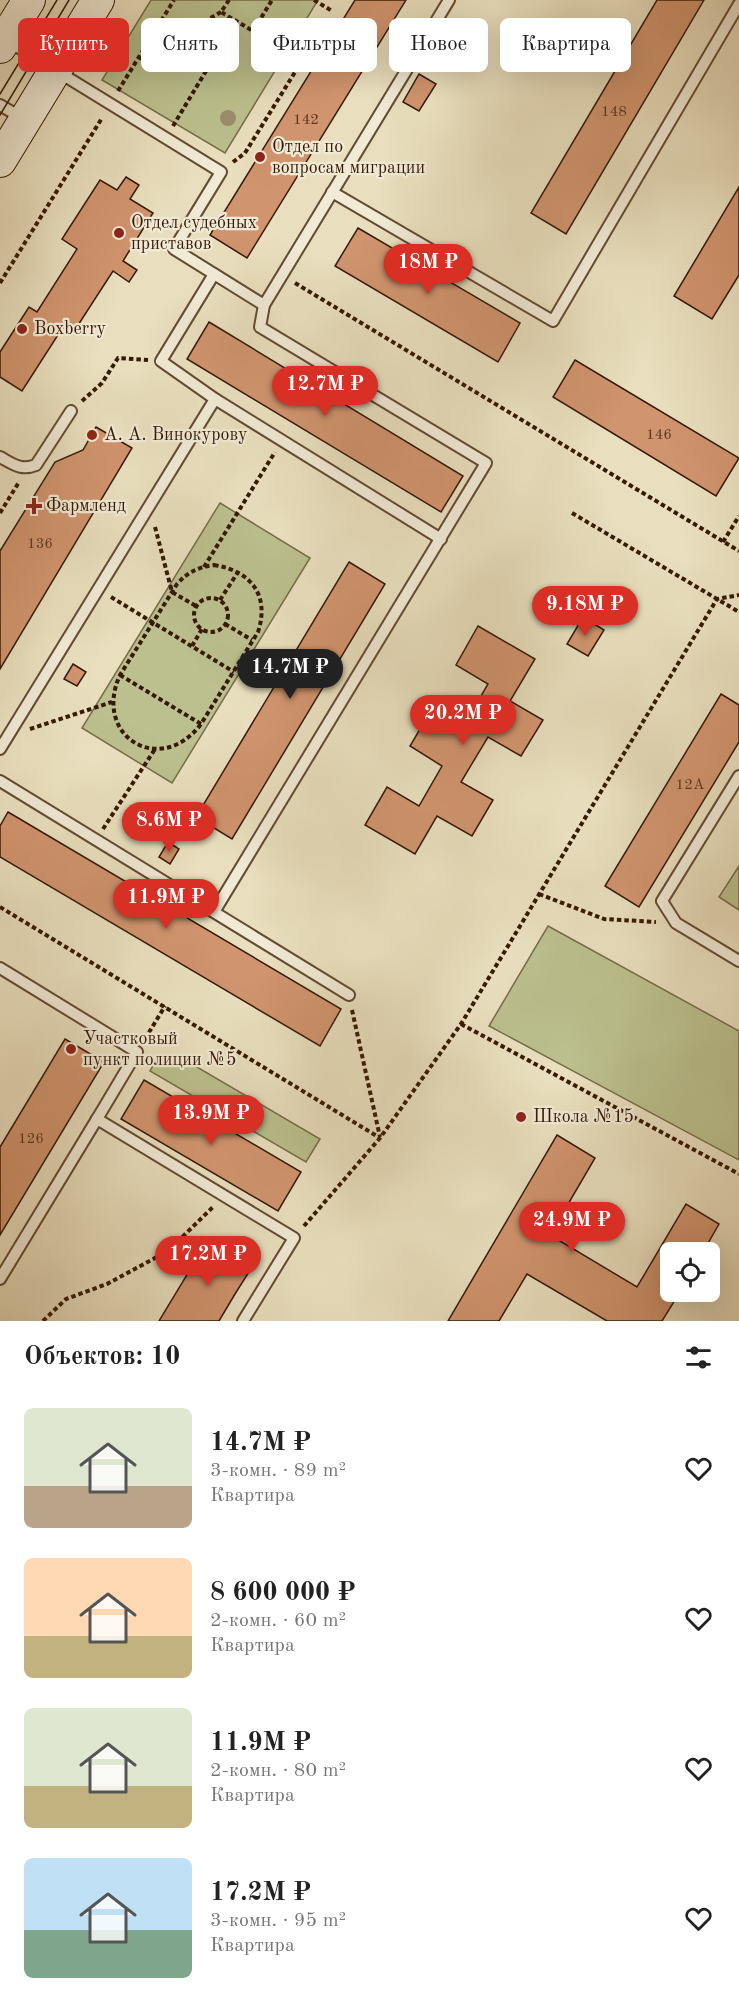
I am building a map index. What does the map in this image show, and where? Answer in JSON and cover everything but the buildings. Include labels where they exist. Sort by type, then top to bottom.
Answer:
[{"type":"main road","points":[[3,43],[29,0]]},
{"type":"main road","points":[[87,18],[98,0]]},
{"type":"main road","points":[[0,160],[12,113],[53,72]]},
{"type":"lane","points":[[214,912],[486,463],[260,327],[264,305],[449,0]]},
{"type":"lane","points":[[332,192],[553,321],[739,4]]},
{"type":"lane","points":[[3,43],[18,51]]},
{"type":"lane","points":[[58,72],[221,172],[174,249],[264,305]]},
{"type":"lane","points":[[214,274],[161,361],[215,399],[441,539]]},
{"type":"lane","points":[[0,749],[215,399]]},
{"type":"lane","points":[[0,457],[19,468],[36,465],[70,411]]},
{"type":"lane","points":[[739,776],[662,901],[676,923],[739,961]]},
{"type":"lane","points":[[0,781],[349,995]]},
{"type":"lane","points":[[0,968],[137,1052],[0,1279]]},
{"type":"lane","points":[[97,1119],[294,1238],[243,1321]]},
{"type":"path","points":[[0,283],[174,0]]},
{"type":"path","points":[[137,60],[221,12],[229,0]]},
{"type":"path","points":[[239,23],[253,31],[272,0]]},
{"type":"path","points":[[314,0],[332,11]]},
{"type":"path","points":[[221,12],[231,18]]},
{"type":"path","points":[[165,138],[205,72]]},
{"type":"path","points":[[245,153],[295,72]]},
{"type":"path","points":[[282,275],[739,551]]},
{"type":"path","points":[[70,411],[102,383],[118,358],[161,361]]},
{"type":"path","points":[[204,567],[282,441]]},
{"type":"path","points":[[0,513],[28,468]]},
{"type":"path","points":[[149,504],[172,592],[196,606]]},
{"type":"path","points":[[572,513],[739,612]]},
{"type":"path","points":[[723,542],[739,516]]},
{"type":"path","points":[[214,565],[238,572],[256,588],[261,603],[262,620],[234,672],[192,736],[179,745],[164,749],[154,749],[135,743],[123,733],[115,720],[112,702],[120,675],[172,592],[186,575],[214,565]]},
{"type":"path","points":[[220,600],[238,572]]},
{"type":"path","points":[[98,589],[234,672]]},
{"type":"path","points":[[294,1238],[380,1138],[461,1024],[717,599],[739,595]]},
{"type":"path","points":[[204,599],[220,600],[227,609],[225,624],[215,632],[202,629],[194,618],[196,606],[204,599]]},
{"type":"path","points":[[225,624],[252,640]]},
{"type":"path","points":[[192,646],[202,629]]},
{"type":"path","points":[[120,675],[201,724]]},
{"type":"path","points":[[8,736],[112,702]]},
{"type":"path","points":[[96,840],[154,749]]},
{"type":"path","points":[[539,894],[604,919],[676,923]]},
{"type":"path","points":[[0,907],[380,1138]]},
{"type":"path","points":[[349,995],[380,1138]]},
{"type":"path","points":[[137,1052],[165,1006]]},
{"type":"path","points":[[461,1024],[739,1174]]},
{"type":"path","points":[[43,1321],[66,1299],[107,1284],[168,1251],[224,1196]]},
{"type":"green space","points":[[151,0],[318,0],[307,18],[251,18],[251,72],[274,72],[225,153],[102,80],[107,72],[129,72],[129,36]]},
{"type":"green space","points":[[220,503],[310,558],[172,783],[82,728]]},
{"type":"green space","points":[[739,866],[739,910],[719,897]]},
{"type":"green space","points":[[548,926],[739,1031],[739,1160],[489,1026]]},
{"type":"green space","points":[[159,1055],[185,1060],[320,1139],[306,1162],[150,1071]]},
{"type":"tram line","points":[[0,94],[57,0]]},
{"type":"tram line","points":[[0,115],[69,0]]},
{"type":"place","name":"Отдел по вопросам миграции","points":[[260,157]]},
{"type":"place","name":"Отдел судебных приставов","points":[[119,233]]},
{"type":"place","name":"Boxberry","points":[[22,329]]},
{"type":"place","name":"А. А. Винокурову","points":[[92,435]]},
{"type":"place","name":"Фармленд","points":[[34,506]]},
{"type":"place","name":"Участковый пункт полиции №5","points":[[71,1049]]},
{"type":"place","name":"Школа №15","points":[[521,1117]]}]
